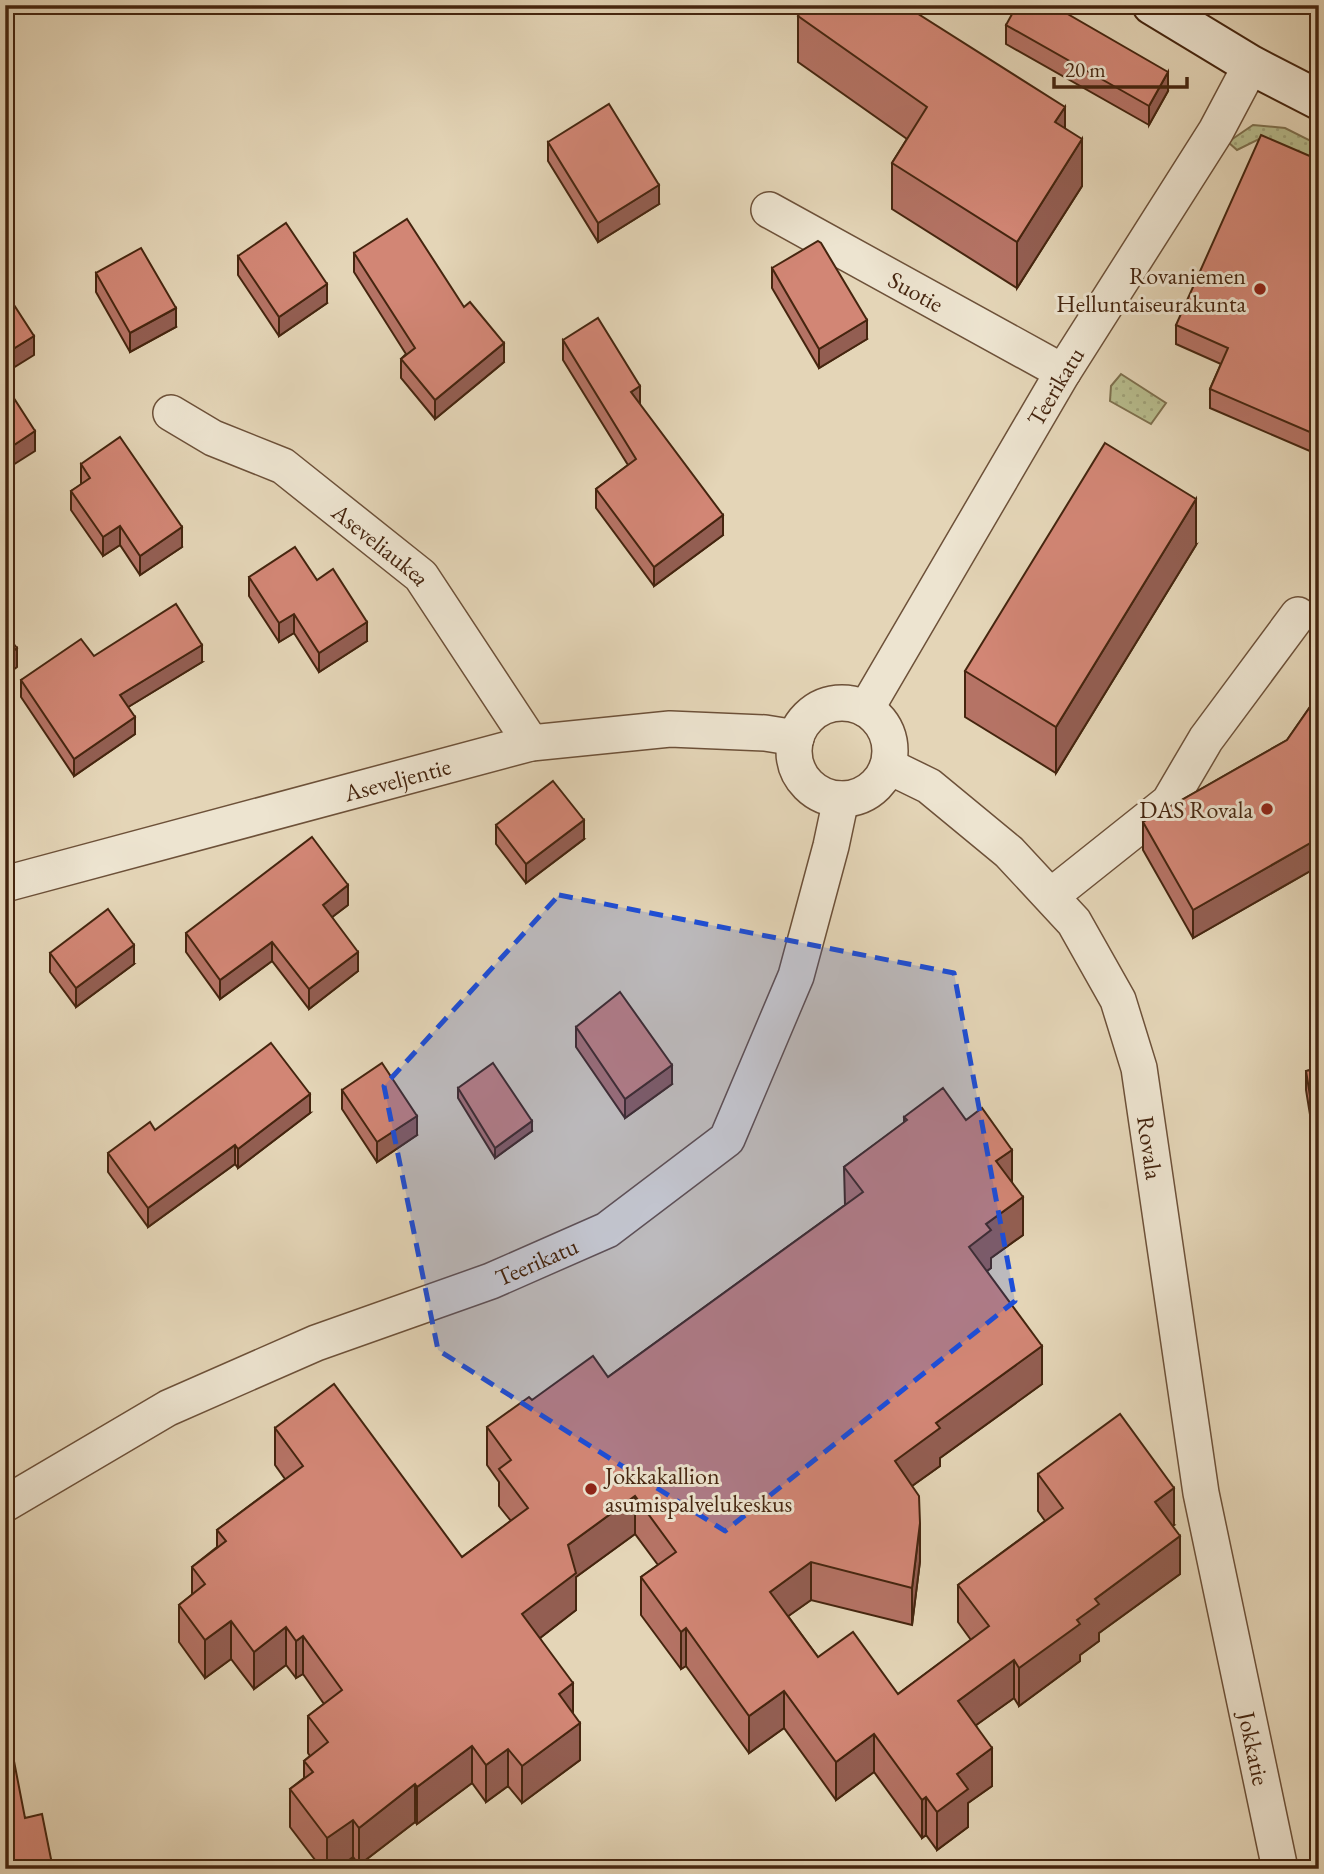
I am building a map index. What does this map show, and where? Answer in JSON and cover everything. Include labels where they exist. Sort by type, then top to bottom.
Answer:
[{"type":"main road","points":[[1152,5],[1251,65],[1319,100]]},
{"type":"street","name":"Teerikatu","points":[[866,709],[1063,372],[1216,131],[1251,65]]},
{"type":"street","name":"Suotie","points":[[769,210],[1063,372]]},
{"type":"street","name":"Aseveliaukea","points":[[171,413],[213,438],[283,466],[421,576],[531,743]]},
{"type":"street","points":[[1051,896],[1169,802],[1206,738],[1298,615]]},
{"type":"street","points":[[837,703],[866,709],[884,727],[890,752],[888,766],[881,779],[870,790],[856,797],[841,799],[814,790],[804,780],[794,753],[796,738],[802,725],[811,714],[837,703]]},
{"type":"street","name":"Aseveljentie","points":[[5,884],[531,743],[670,729],[765,733],[796,738]]},
{"type":"street","name":"Rovala","points":[[888,766],[929,786],[1009,852],[1074,922],[1118,1000],[1139,1068],[1201,1493],[1231,1628]]},
{"type":"street","name":"Teerikatu","points":[[5,1504],[167,1408],[316,1343],[491,1281],[607,1230],[727,1139],[796,976],[841,799]]},
{"type":"street","name":"Jokkatie","points":[[1231,1628],[1280,1869]]},
{"type":"highlighted area","points":[[559,895],[954,973],[1015,1301],[725,1531],[438,1350],[384,1086]]},
{"type":"green space","points":[[1253,125],[1285,128],[1319,145],[1319,165],[1259,139],[1237,150],[1228,142]]},
{"type":"green space","points":[[1121,374],[1166,403],[1151,424],[1110,401],[1111,386]]},
{"type":"building","points":[[806,5],[904,5],[1065,107],[1055,122],[1082,139],[1017,242],[892,163],[927,107],[798,16]]},
{"type":"building","points":[[1017,5],[1052,5],[1168,72],[1149,106],[1006,25]]},
{"type":"building","points":[[609,104],[659,185],[598,223],[548,142]]},
{"type":"building","name":"Rovaniemen Helluntaiseurakunta","points":[[1261,135],[1319,160],[1319,436],[1210,389],[1228,348],[1176,325]]},
{"type":"building","points":[[407,219],[464,307],[470,302],[504,343],[435,400],[401,359],[415,348],[354,253]]},
{"type":"building","points":[[286,223],[327,284],[279,317],[238,256]]},
{"type":"building","points":[[818,241],[867,320],[819,349],[772,268]]},
{"type":"building","points":[[141,248],[176,308],[130,333],[96,273]]},
{"type":"building","points":[[5,291],[34,336],[5,354]]},
{"type":"building","points":[[598,318],[640,386],[631,392],[723,515],[654,567],[596,489],[636,459],[563,340]]},
{"type":"building","points":[[8,389],[35,431],[5,451],[5,390]]},
{"type":"building","points":[[120,437],[182,527],[140,556],[120,526],[103,537],[71,491],[90,478],[81,464]]},
{"type":"building","points":[[1105,443],[1196,499],[1056,727],[965,671]]},
{"type":"building","points":[[295,547],[317,580],[333,569],[367,622],[319,653],[294,614],[279,623],[249,577]]},
{"type":"building","points":[[176,604],[202,645],[120,695],[135,717],[74,759],[21,680],[81,639],[94,656]]},
{"type":"building","points":[[5,633],[17,648],[5,657]]},
{"type":"building","name":"DAS Rovala","points":[[1319,694],[1319,838],[1193,910],[1143,822],[1287,740]]},
{"type":"building","points":[[553,781],[584,820],[526,864],[496,825]]},
{"type":"building","points":[[312,837],[348,885],[323,905],[358,952],[309,989],[272,942],[220,980],[186,933]]},
{"type":"building","points":[[108,909],[134,945],[76,988],[50,953]]},
{"type":"building","points":[[620,992],[672,1065],[625,1099],[576,1027]]},
{"type":"building","points":[[271,1043],[310,1094],[238,1149],[235,1145],[148,1208],[108,1153],[150,1122],[155,1130]]},
{"type":"building","points":[[382,1063],[417,1116],[377,1142],[342,1090]]},
{"type":"building","points":[[493,1063],[532,1121],[495,1148],[458,1088]]},
{"type":"building","points":[[1319,1068],[1319,1151],[1306,1071]]},
{"type":"building","points":[[943,1088],[966,1120],[982,1108],[1012,1150],[996,1161],[1023,1197],[986,1224],[991,1230],[969,1247],[1042,1346],[936,1423],[940,1428],[895,1461],[919,1496],[920,1523],[912,1588],[811,1562],[770,1592],[818,1657],[853,1632],[898,1694],[989,1626],[958,1585],[1063,1508],[1038,1474],[1120,1414],[1174,1488],[1155,1502],[1180,1536],[1095,1599],[1099,1604],[1077,1620],[1080,1624],[1019,1668],[1014,1660],[958,1701],[992,1748],[957,1774],[968,1789],[937,1812],[926,1797],[922,1800],[874,1734],[836,1762],[784,1691],[749,1716],[686,1628],[681,1632],[641,1577],[676,1552],[635,1496],[568,1545],[576,1573],[522,1614],[573,1683],[559,1694],[580,1723],[522,1766],[508,1749],[486,1765],[472,1746],[417,1787],[415,1784],[359,1828],[353,1820],[327,1838],[290,1789],[313,1772],[304,1761],[328,1742],[308,1716],[342,1690],[303,1636],[296,1641],[286,1627],[254,1652],[231,1621],[205,1640],[179,1605],[205,1584],[192,1567],[226,1541],[217,1530],[303,1466],[275,1428],[334,1384],[462,1557],[528,1508],[499,1469],[511,1460],[487,1427],[529,1397],[532,1400],[593,1356],[608,1377],[863,1192],[844,1167],[907,1120],[904,1117]]},
{"type":"building","points":[[13,1756],[25,1818],[42,1814],[53,1869],[5,1869],[5,1757]]},
{"type":"place","name":"Rovaniemen Helluntaiseurakunta","points":[[1260,289]]},
{"type":"place","name":"DAS Rovala","points":[[1267,809]]},
{"type":"place","name":"Jokkakallion asumispalvelukeskus","points":[[591,1489]]}]
